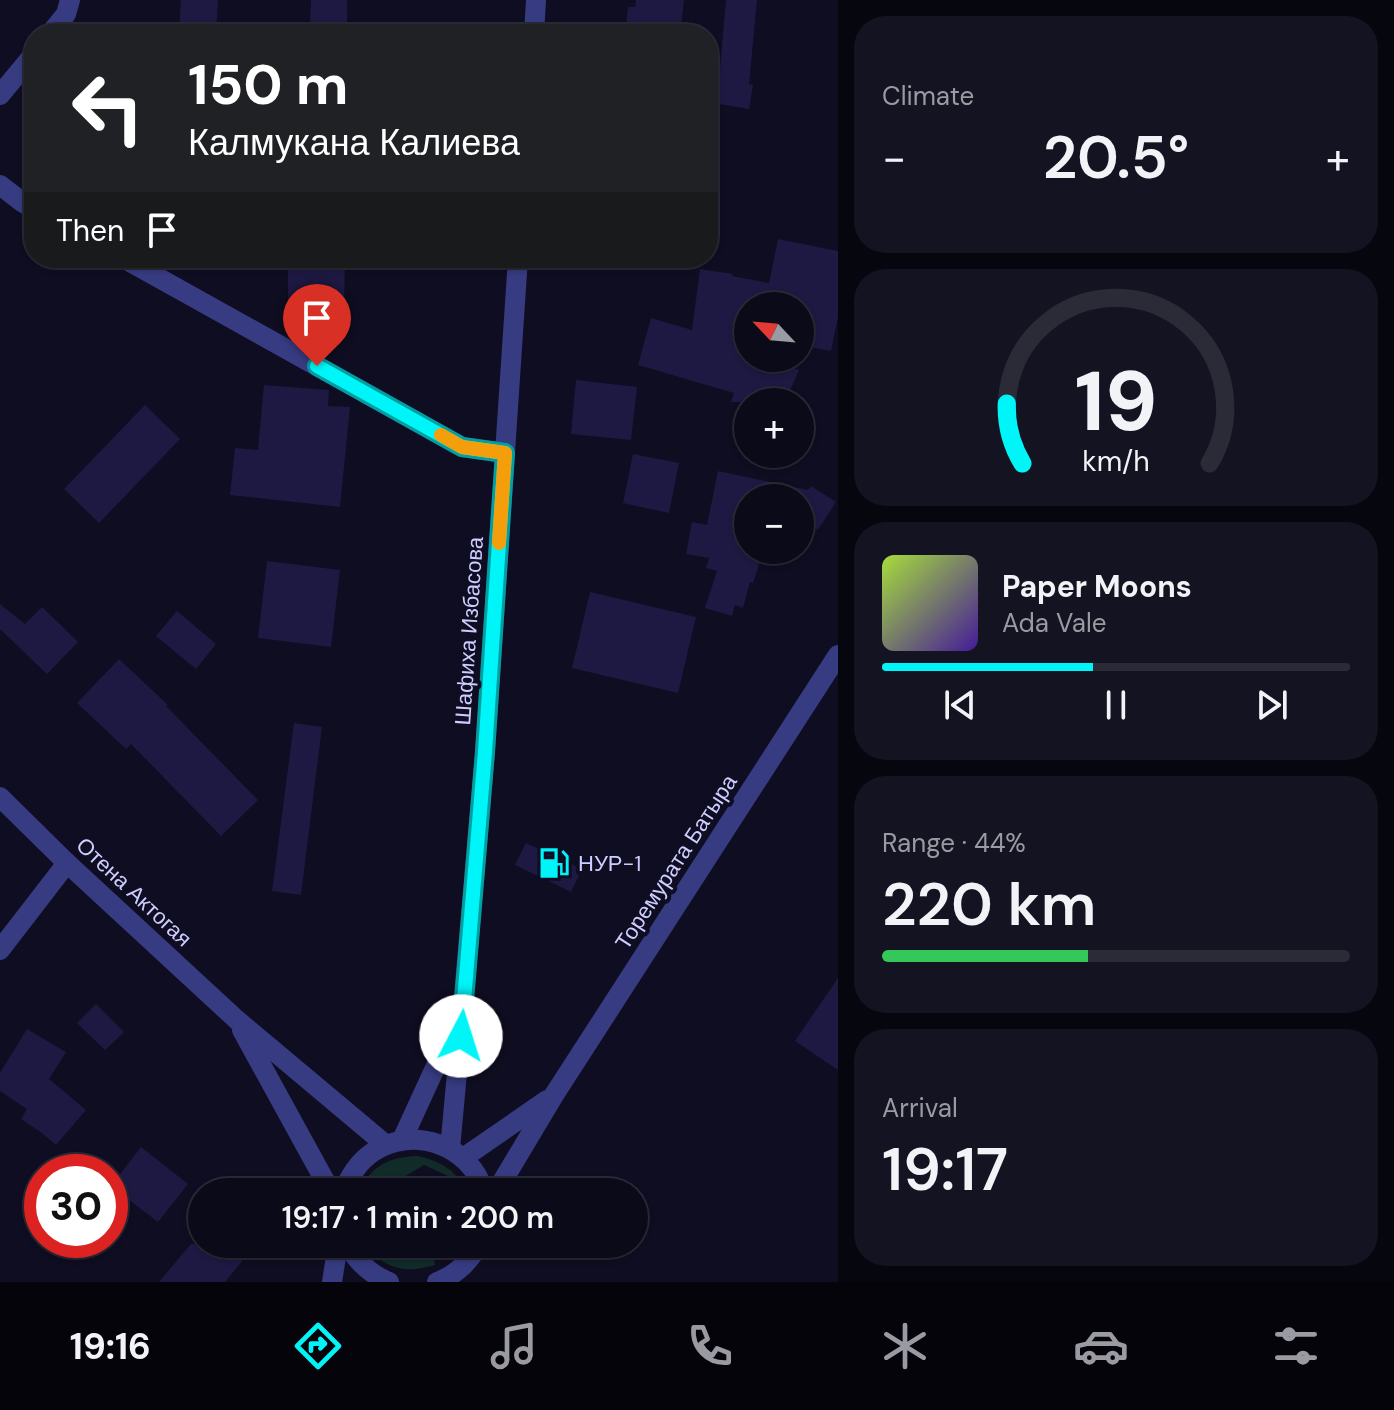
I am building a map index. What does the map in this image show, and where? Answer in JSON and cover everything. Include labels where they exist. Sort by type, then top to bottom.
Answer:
[{"type":"street","points":[[58,24],[66,14],[70,0]]},
{"type":"street","points":[[535,24],[536,0]]},
{"type":"street","points":[[0,95],[24,66]]},
{"type":"street","points":[[0,185],[24,203]]},
{"type":"street","points":[[141,268],[462,447],[505,453]]},
{"type":"street","name":"Шафиха Избасова","points":[[456,1153],[463,1007],[485,752],[517,268]]},
{"type":"street","name":"Торемурата Батыра","points":[[504,1178],[554,1095],[838,655]]},
{"type":"street","name":"Отена Актогая","points":[[0,797],[237,1020],[394,1143]]},
{"type":"street","points":[[0,950],[67,863]]},
{"type":"street","points":[[394,1143],[463,1007]]},
{"type":"street","name":"Отена Актогая","points":[[237,1020],[323,1178]]},
{"type":"street","points":[[456,1153],[554,1095]]},
{"type":"street","points":[[350,1178],[372,1153],[394,1143],[426,1141],[456,1153],[477,1178]]},
{"type":"street","points":[[332,1282],[336,1258]]},
{"type":"street","points":[[356,1258],[364,1267],[389,1282]]},
{"type":"street","points":[[440,1282],[456,1273],[471,1258]]},
{"type":"green space","points":[[418,1156],[433,1161],[458,1178],[448,1178],[424,1165],[404,1178],[367,1178],[382,1164]]},
{"type":"green space","points":[[434,1258],[435,1265],[404,1269],[379,1259]]},
{"type":"building","points":[[181,0],[218,0],[217,24],[180,24]]},
{"type":"building","points":[[311,0],[347,0],[347,24],[310,23]]},
{"type":"building","points":[[636,0],[684,0],[681,24],[626,24],[628,7],[635,7]]},
{"type":"building","points":[[726,0],[757,0],[749,109],[718,104]]},
{"type":"building","points":[[778,239],[838,251],[838,317],[831,351],[814,348],[814,292],[734,292],[734,372],[798,372],[791,388],[734,388],[734,393],[638,365],[651,318],[692,330],[700,269],[769,283]]},
{"type":"building","points":[[288,268],[345,268],[344,308],[288,308]]},
{"type":"building","points":[[576,380],[637,387],[631,440],[571,434]]},
{"type":"building","points":[[264,385],[329,390],[328,406],[350,407],[340,507],[230,495],[235,448],[258,450]]},
{"type":"building","points":[[145,405],[180,439],[99,523],[64,489]]},
{"type":"building","points":[[633,454],[679,463],[669,513],[623,503]]},
{"type":"building","points":[[718,471],[780,484],[734,484],[734,564],[759,564],[753,583],[750,582],[743,608],[735,605],[732,616],[705,608],[717,571],[706,568],[709,558],[686,554],[692,522],[707,525]]},
{"type":"building","points":[[814,488],[836,502],[818,530],[814,528]]},
{"type":"building","points":[[267,561],[340,570],[331,647],[258,638]]},
{"type":"building","points":[[590,592],[696,617],[678,693],[572,668]]},
{"type":"building","points":[[0,604],[25,624],[42,607],[78,642],[47,674],[0,629]]},
{"type":"building","points":[[177,611],[216,644],[196,669],[156,636]]},
{"type":"building","points":[[119,659],[168,705],[258,800],[221,836],[131,744],[126,749],[77,703]]},
{"type":"building","points":[[294,723],[322,727],[301,895],[272,891]]},
{"type":"building","points":[[526,843],[582,869],[571,892],[515,865]]},
{"type":"building","points":[[838,978],[838,1070],[795,1041]]},
{"type":"building","points":[[96,1004],[124,1032],[105,1050],[77,1023]]},
{"type":"building","points":[[27,1029],[66,1052],[49,1079],[86,1110],[56,1145],[21,1119],[27,1109],[0,1091],[0,1073]]},
{"type":"building","points":[[141,1147],[188,1184],[158,1222],[128,1199],[128,1164]]},
{"type":"building","points":[[188,1248],[188,1258],[245,1258],[225,1282],[159,1282]]},
{"type":"slow traffic","points":[[441,435],[462,447],[505,453],[499,543]]},
{"type":"place","name":"НУР-1","points":[[554,863]]},
{"type":"route","points":[[317,366],[462,447],[505,453],[485,752],[461,1036]]}]
